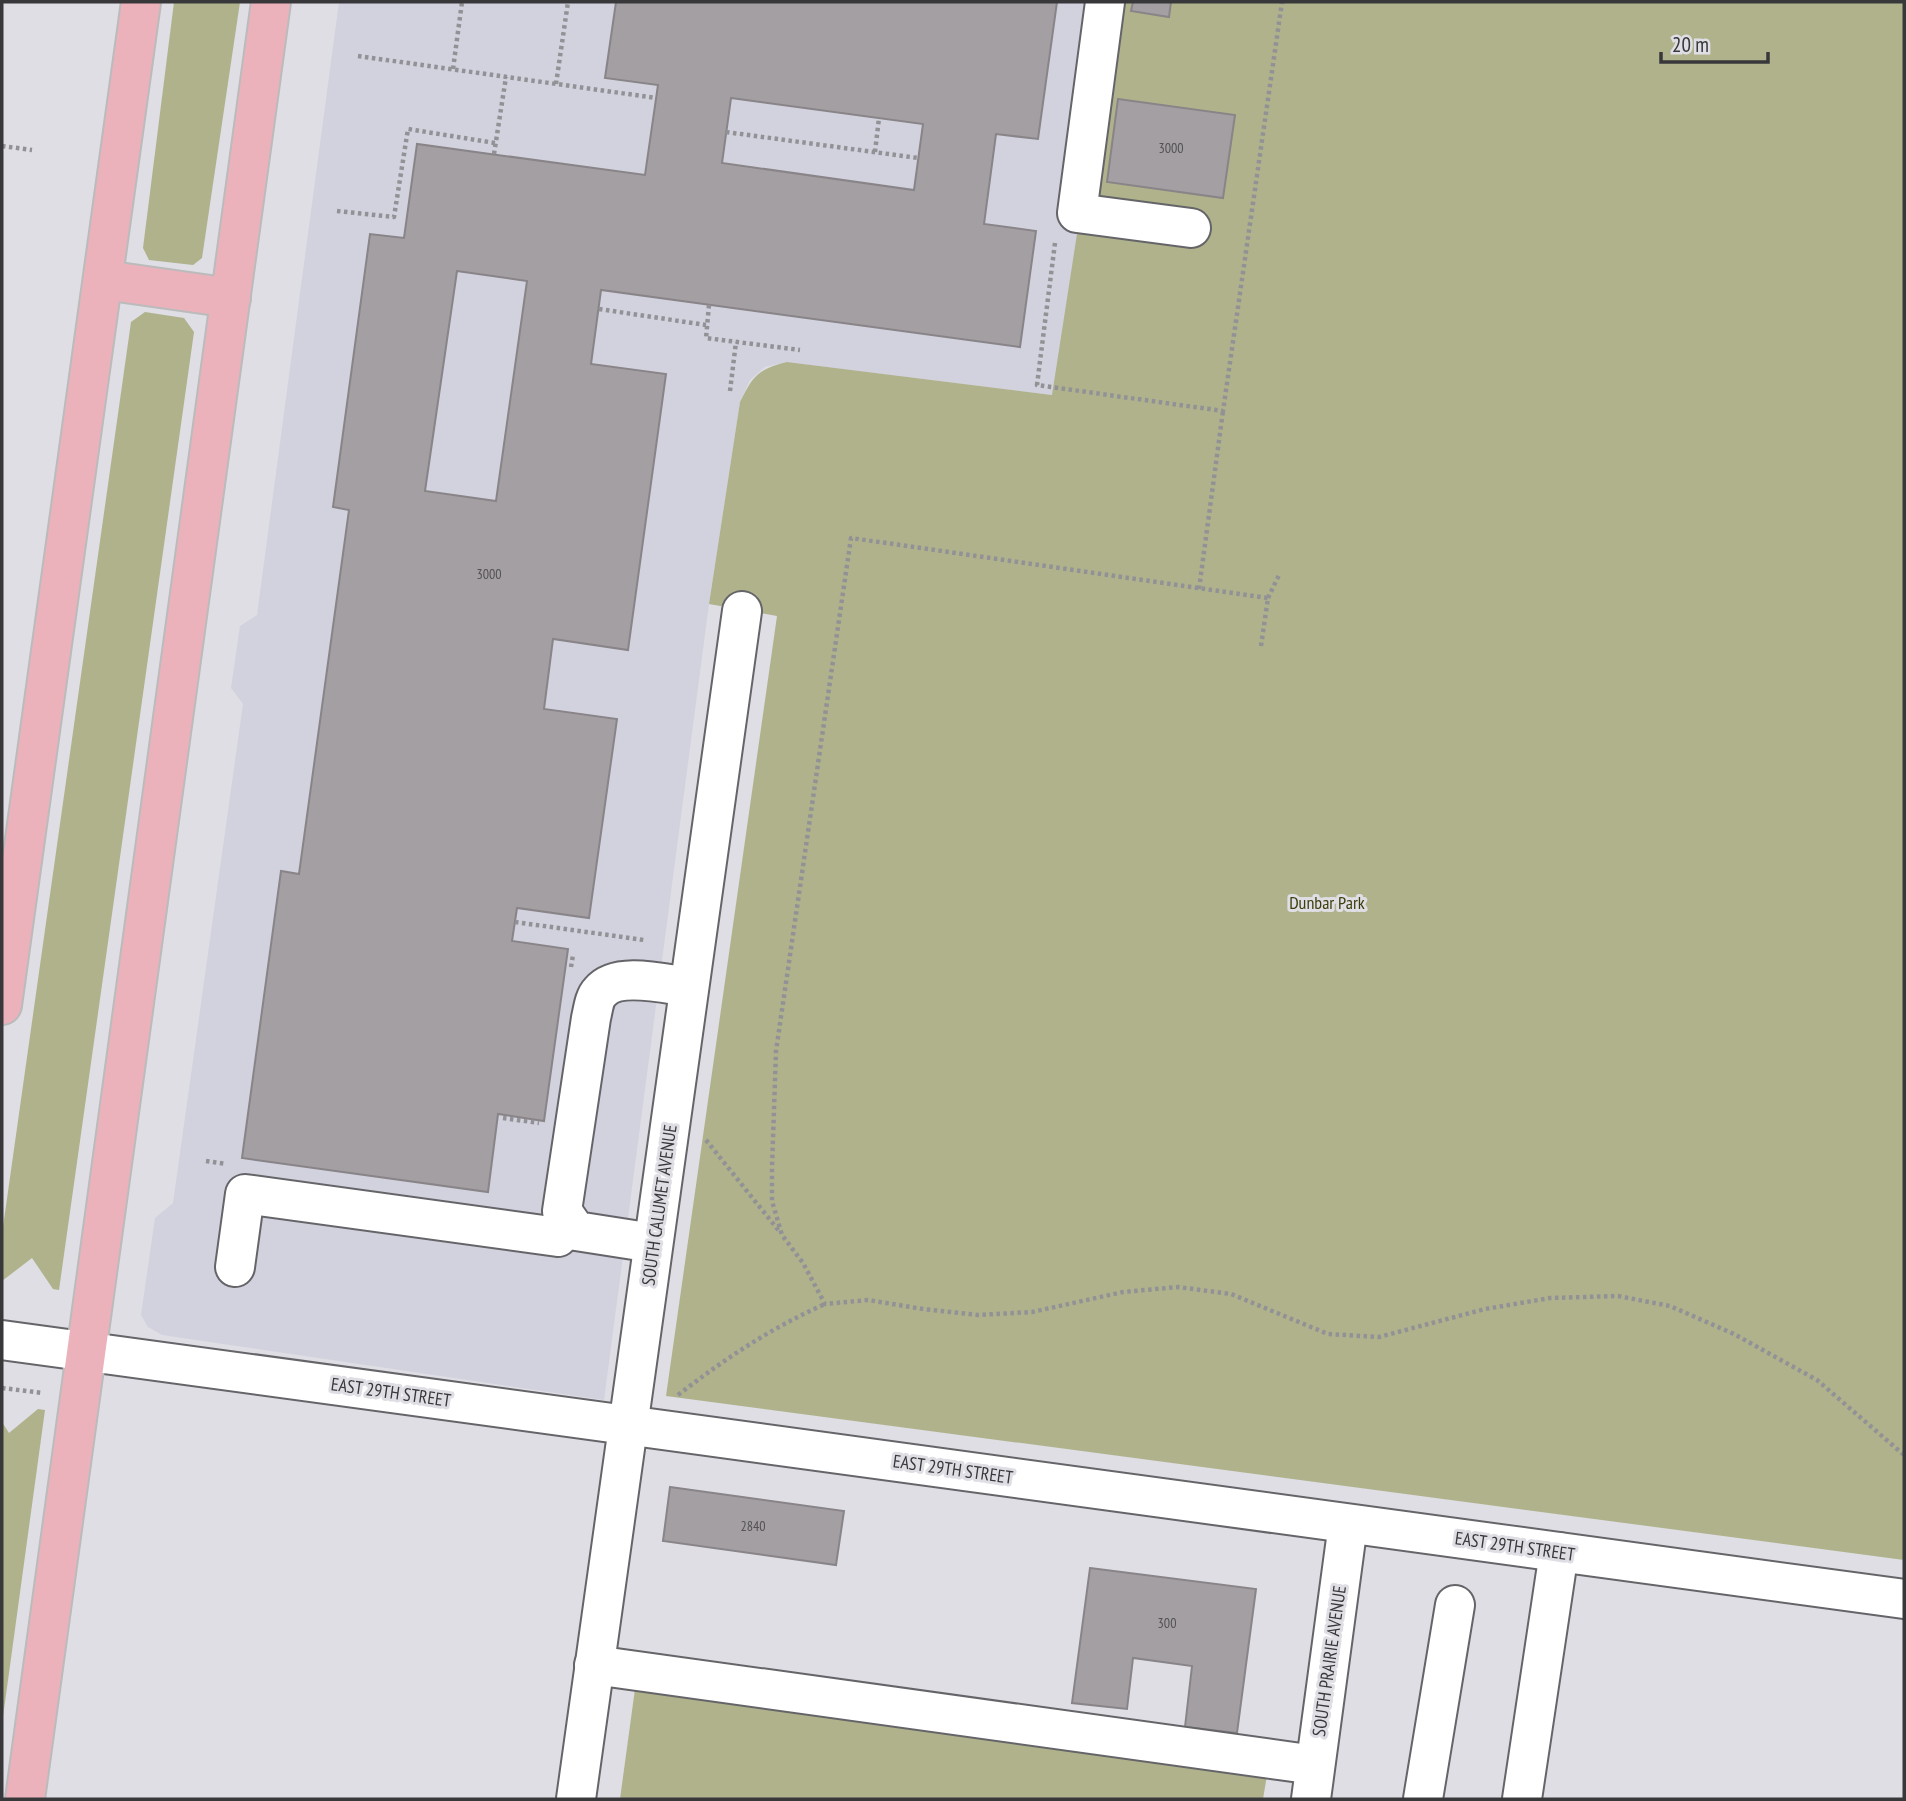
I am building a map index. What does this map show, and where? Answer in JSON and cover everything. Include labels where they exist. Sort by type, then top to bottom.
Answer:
[{"type":"main road","points":[[2,1005],[141,2]]},
{"type":"main road","points":[[25,1799],[271,2]]},
{"type":"main road","points":[[104,280],[231,298]]},
{"type":"street","points":[[1105,2],[1077,213],[1191,228]]},
{"type":"street","name":"SOUTH CALUMET AVENUE","points":[[576,1799],[742,611]]},
{"type":"street","points":[[653,1242],[576,1231],[562,1211],[591,1018],[598,994],[610,983],[636,980],[689,987]]},
{"type":"street","points":[[235,1267],[245,1194],[558,1237]]},
{"type":"street","name":"EAST 29TH STREET","points":[[2,1340],[1904,1600]]},
{"type":"street","name":"SOUTH PRAIRIE AVENUE","points":[[1313,1782],[1348,1524]]},
{"type":"street","points":[[1522,1799],[1559,1552]]},
{"type":"street","points":[[1423,1799],[1455,1605]]},
{"type":"street","points":[[594,1665],[1313,1782]]},
{"type":"path","points":[[453,69],[462,2]]},
{"type":"path","points":[[556,84],[568,2]]},
{"type":"path","points":[[1199,589],[1282,2]]},
{"type":"path","points":[[358,56],[656,98]]},
{"type":"path","points":[[494,154],[506,77]]},
{"type":"path","points":[[874,152],[880,118]]},
{"type":"path","points":[[337,211],[394,217],[408,129],[495,143]]},
{"type":"path","points":[[726,132],[918,159]]},
{"type":"path","points":[[2,146],[32,150]]},
{"type":"path","points":[[1056,231],[1037,385],[1223,411]]},
{"type":"path","points":[[709,305],[706,338],[800,351]]},
{"type":"path","points":[[599,309],[706,325]]},
{"type":"path","points":[[730,391],[736,342]]},
{"type":"path","points":[[782,1235],[772,1201],[776,1051],[851,538],[1268,598]]},
{"type":"path","points":[[1261,646],[1268,598],[1279,576]]},
{"type":"path","points":[[514,922],[652,941]]},
{"type":"path","points":[[503,1118],[539,1123],[537,1135]]},
{"type":"path","points":[[703,1136],[803,1263],[825,1304]]},
{"type":"path","points":[[206,1161],[233,1165]]},
{"type":"path","points":[[678,1396],[726,1358],[786,1321],[825,1304],[868,1300],[978,1315],[1019,1313],[1081,1303],[1123,1292],[1178,1287],[1231,1294],[1328,1334],[1379,1337],[1498,1307],[1550,1298],[1618,1296],[1670,1306],[1734,1334],[1817,1380],[1904,1455]]},
{"type":"path","points":[[2,1388],[48,1394]]},
{"type":"shaded area","points":[[339,2],[1113,2],[1053,395],[787,362],[765,367],[750,380],[740,402],[709,604],[604,1400],[162,1335],[148,1327],[141,1315],[155,1218],[173,1203],[243,704],[231,688],[240,626],[257,615]]},
{"type":"green space","points":[[174,2],[240,2],[202,258],[193,265],[149,260],[143,248]]},
{"type":"green space","name":"Dunbar Park","points":[[1113,2],[1904,2],[1904,1560],[666,1396],[777,616],[709,604],[740,402],[758,375],[770,367],[787,362],[1052,395]]},
{"type":"green space","points":[[145,312],[184,318],[194,332],[59,1290],[53,1289],[32,1258],[2,1281],[2,1234],[131,322]]},
{"type":"green space","points":[[38,1409],[45,1410],[2,1724],[2,1422],[9,1433]]},
{"type":"green space","points":[[635,1689],[1267,1775],[1263,1799],[620,1799]]},
{"type":"building","points":[[616,2],[1057,2],[1038,139],[996,134],[984,224],[1036,231],[1020,347],[601,290],[591,364],[666,374],[628,650],[553,639],[544,709],[617,719],[589,918],[517,908],[512,941],[568,949],[544,1121],[498,1114],[488,1192],[242,1158],[281,871],[299,874],[349,510],[333,507],[370,234],[404,238],[417,144],[645,175],[658,85],[605,78]],"holes":[[[731,98],[923,124],[914,190],[722,163]],[[457,271],[527,281],[496,501],[425,491]]]},
{"type":"building","points":[[1133,2],[1171,2],[1169,17],[1131,11]]},
{"type":"building","points":[[1118,99],[1235,115],[1223,198],[1107,182]]},
{"type":"building","points":[[670,1487],[844,1511],[836,1565],[663,1541]]},
{"type":"building","points":[[1090,1568],[1256,1589],[1237,1733],[1185,1727],[1192,1666],[1133,1658],[1127,1709],[1072,1703]]}]
